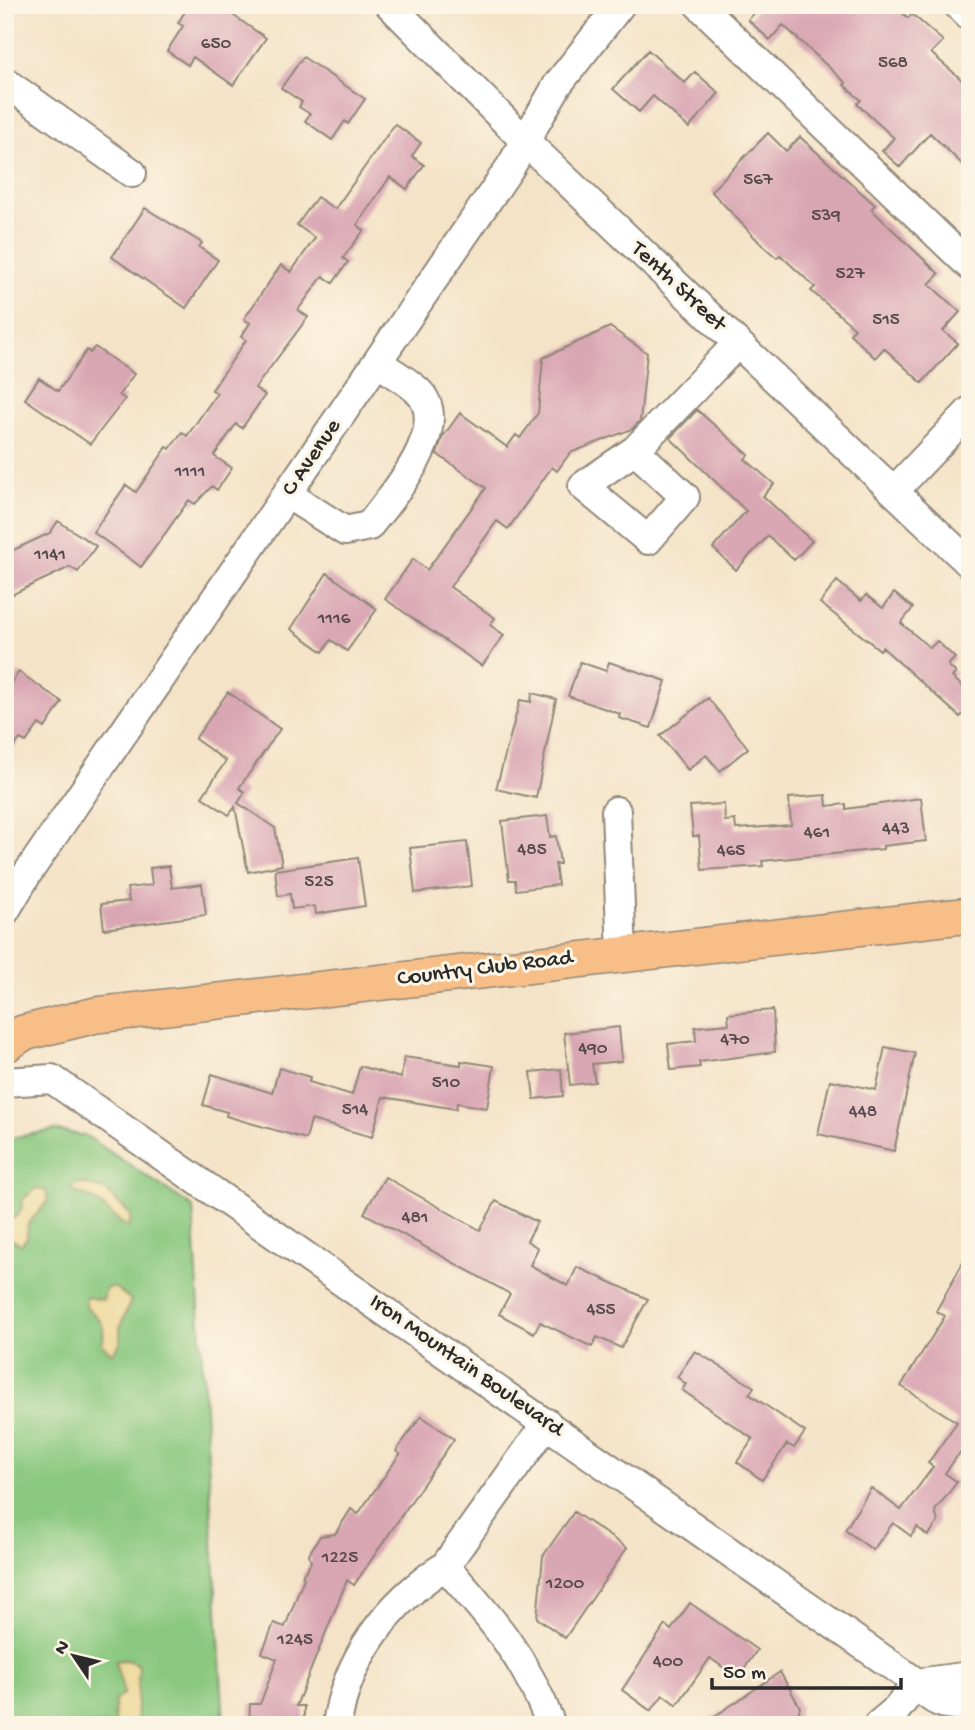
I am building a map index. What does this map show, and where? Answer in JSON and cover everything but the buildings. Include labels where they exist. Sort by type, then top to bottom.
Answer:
[{"type":"main road","name":"Country Club Road","points":[[5,1045],[23,1033],[96,1015],[970,915]]},
{"type":"street","name":"Tenth Street","points":[[390,5],[525,141],[970,564]]},
{"type":"street","name":"C Avenue","points":[[5,911],[27,874],[525,141],[558,84],[620,5]]},
{"type":"street","points":[[699,5],[970,266]]},
{"type":"street","points":[[958,5],[970,17]]},
{"type":"street","points":[[5,82],[131,173]]},
{"type":"street","points":[[635,450],[685,497],[648,540],[583,486],[635,450],[738,343]]},
{"type":"street","points":[[287,494],[345,531],[369,526],[423,452],[428,410],[419,393],[377,362]]},
{"type":"street","points":[[894,491],[970,411]]},
{"type":"street","points":[[616,811],[622,953]]},
{"type":"street","name":"Iron Mountain Boulevard","points":[[5,1082],[52,1079],[917,1683],[928,1698],[938,1703],[970,1705]]},
{"type":"street","points":[[337,1725],[355,1667],[374,1634],[400,1600],[422,1580],[445,1566],[548,1423]]},
{"type":"street","points":[[445,1566],[503,1631],[528,1672],[551,1725]]},
{"type":"street","points":[[878,1725],[897,1709],[917,1683],[970,1676]]},
{"type":"green space","points":[[54,1130],[86,1136],[193,1207],[224,1725],[5,1725],[5,1139]]},
{"type":"sand","points":[[80,1183],[105,1190],[131,1215],[129,1227],[96,1201],[70,1187]]},
{"type":"sand","points":[[37,1188],[46,1191],[48,1201],[28,1224],[27,1238],[21,1245],[5,1235],[7,1221],[18,1215],[23,1199]]},
{"type":"sand","points":[[114,1287],[131,1300],[120,1327],[120,1344],[112,1353],[102,1345],[103,1328],[99,1319],[86,1307],[86,1297],[103,1300],[106,1288]]},
{"type":"sand","points":[[127,1660],[139,1665],[136,1724],[114,1725],[115,1700],[124,1693],[115,1661]]}]
